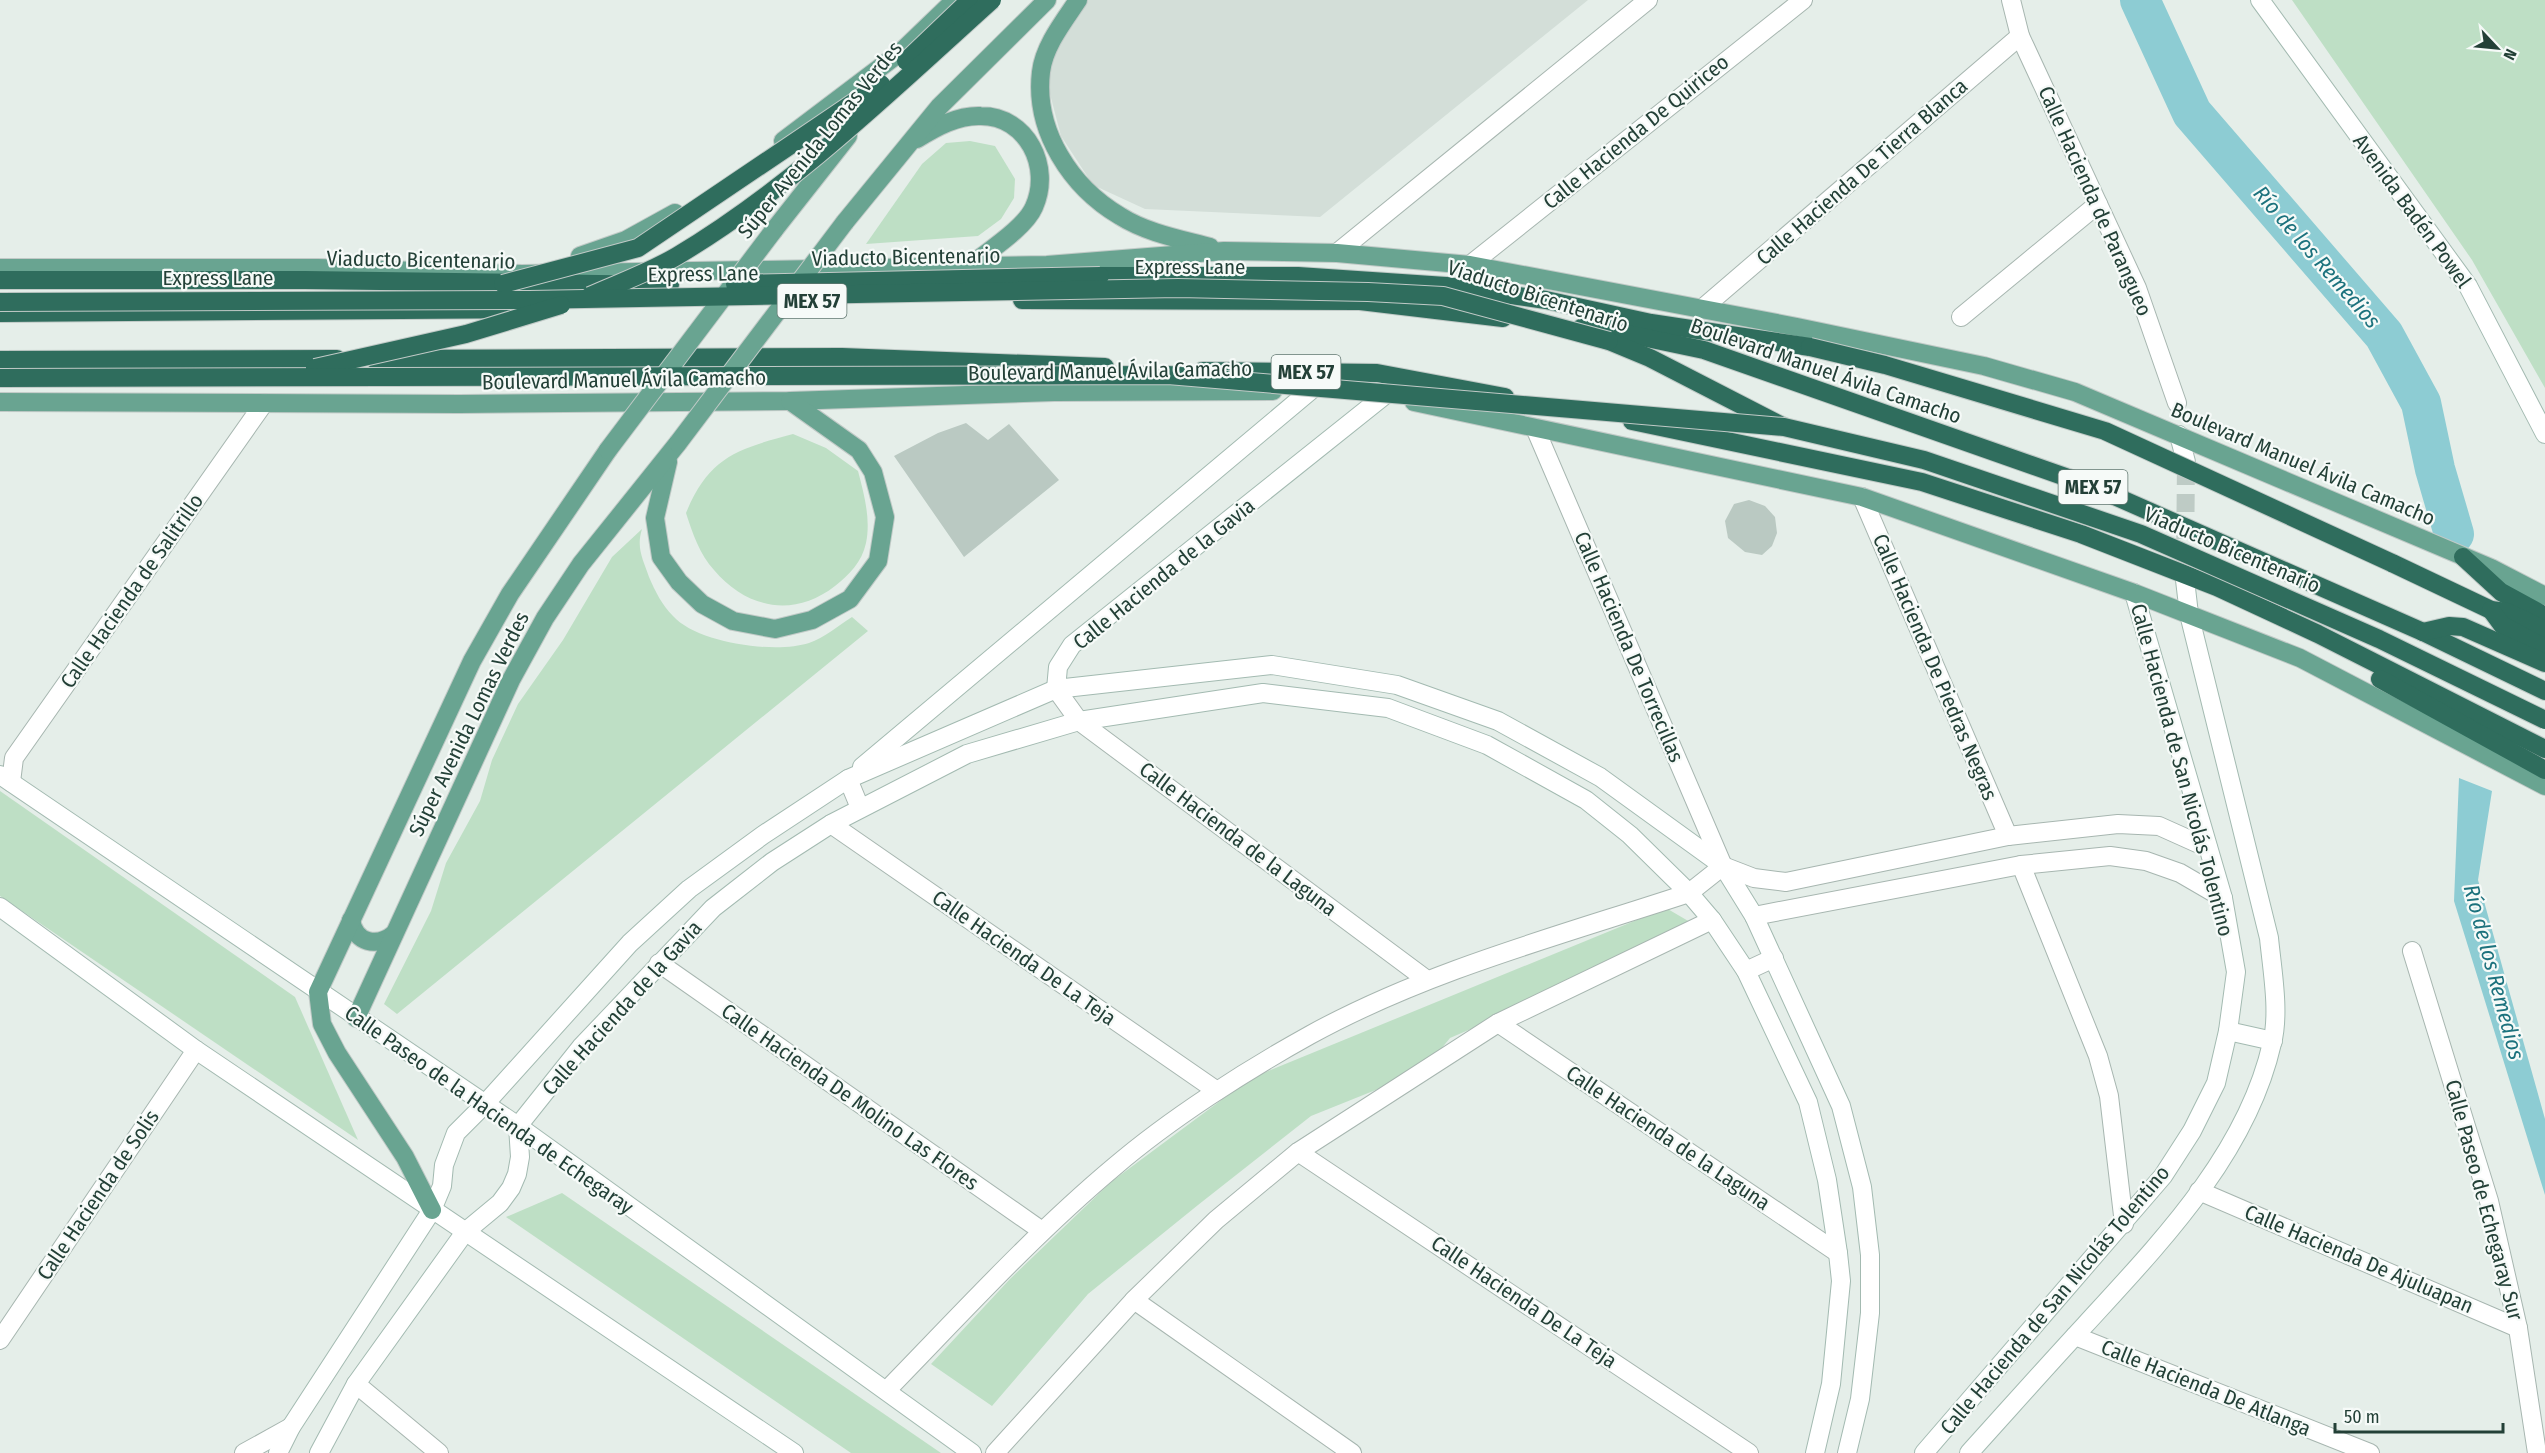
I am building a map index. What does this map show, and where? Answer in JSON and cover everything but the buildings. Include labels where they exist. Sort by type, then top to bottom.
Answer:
[{"type":"highway","points":[[503,284],[638,249],[873,92],[970,0]]},
{"type":"highway","points":[[281,375],[466,334],[589,297],[675,257],[736,218],[831,144],[992,0]]},
{"type":"highway","name":"Viaducto Bicentenario","points":[[0,280],[304,280],[670,285],[1088,276],[1298,276],[1445,291],[1609,341],[1650,358],[1784,427]]},
{"type":"highway","name":"Express Lane","points":[[0,302],[529,300],[1178,288],[1368,292],[1445,291]]},
{"type":"highway","points":[[1445,291],[1546,300],[1651,323],[1810,347],[1885,364],[2105,431],[2490,610],[2507,612],[2528,655]]},
{"type":"highway","name":"Boulevard Manuel Ávila Camacho","points":[[0,314],[509,310],[848,300],[1360,301],[1623,333],[1704,350],[2094,488],[2423,632],[2545,691]]},
{"type":"highway","name":"Boulevard Manuel Ávila Camacho","points":[[0,360],[842,357],[995,361],[1144,370],[1377,373],[1646,423],[1922,482],[2139,555],[2217,586],[2318,634],[2545,749]]},
{"type":"highway","name":"Viaducto Bicentenario","points":[[0,378],[281,375],[1168,375],[1784,427],[1924,460],[2141,534],[2379,639],[2545,720]]},
{"type":"highway","points":[[2463,557],[2501,592],[2543,608]]},
{"type":"highway","points":[[2514,624],[2543,608]]},
{"type":"highway","points":[[2514,624],[2545,630]]},
{"type":"highway","points":[[2514,624],[2545,648]]},
{"type":"highway","points":[[2423,632],[2449,626],[2463,627],[2545,663]]},
{"type":"highway","points":[[2318,634],[2378,677],[2545,770]]},
{"type":"main road","points":[[522,274],[605,247],[658,224],[780,142],[893,58],[955,0]]},
{"type":"main road","name":"Súper Avenida Lomas Verdes","points":[[318,993],[478,651],[510,594],[608,450],[817,172],[964,0]]},
{"type":"main road","name":"Súper Avenida Lomas Verdes","points":[[356,1018],[512,680],[545,618],[581,564],[674,448],[903,148],[939,107],[1047,0]]},
{"type":"main road","points":[[1078,0],[1054,36],[1041,71],[1041,102],[1048,134],[1073,178],[1120,216],[1164,235],[1224,251]]},
{"type":"main road","points":[[903,148],[933,129],[953,120],[982,116],[1007,121],[1030,142],[1037,156],[1041,176],[1034,208],[1026,220],[970,266]]},
{"type":"main road","name":"Boulevard Manuel Ávila Camacho","points":[[0,268],[318,268],[522,274],[1047,265],[1224,251],[1337,253],[1470,265],[1582,287],[1704,307],[1984,366],[2075,392],[2208,446],[2463,557]]},
{"type":"main road","name":"Boulevard Manuel Ávila Camacho","points":[[0,402],[790,401],[1054,392],[1311,390],[1385,395],[1862,497],[2134,593],[2300,658],[2545,786]]},
{"type":"main road","points":[[674,448],[655,518],[661,557],[679,582],[702,604],[733,621],[775,629],[812,620],[850,599],[878,561],[885,517],[873,472],[859,450],[790,401]]},
{"type":"main road","points":[[351,920],[355,933],[365,941],[380,942],[394,934]]},
{"type":"main road","points":[[318,993],[322,1024],[337,1053],[405,1157],[432,1210]]},
{"type":"street","points":[[1337,253],[1648,0]]},
{"type":"street","name":"Calle Hacienda De Quiriceo","points":[[1470,265],[1803,0]]},
{"type":"street","name":"Calle Hacienda de Parangueo","points":[[2011,0],[2020,36],[2137,288],[2177,403]]},
{"type":"street","name":"Avenida Badén Powel","points":[[2260,0],[2468,286],[2545,434]]},
{"type":"street","name":"Calle Hacienda De Tierra Blanca","points":[[1704,307],[2020,36]]},
{"type":"street","points":[[1961,317],[2098,204]]},
{"type":"street","name":"Calle Hacienda de la Gavia","points":[[278,1453],[291,1427],[432,1210],[442,1186],[447,1156],[456,1133],[630,943],[689,889],[762,835],[848,780],[1311,390]]},
{"type":"street","name":"Calle Hacienda de la Gavia","points":[[848,780],[1056,689],[1058,667],[1072,645],[1385,395]]},
{"type":"street","name":"Calle Hacienda de Salitrillo","points":[[5,778],[14,758],[264,403]]},
{"type":"street","name":"Calle Hacienda De Torrecillas","points":[[1534,428],[1723,866]]},
{"type":"street","points":[[2179,435],[2191,464],[2208,446]]},
{"type":"street","name":"Calle Hacienda De Piedras Negras","points":[[1862,497],[2008,836]]},
{"type":"street","name":"Calle Hacienda de San Nicolás Tolentino","points":[[1969,1453],[2142,1263],[2199,1191],[2229,1147],[2254,1100],[2273,1041],[2274,988],[2269,938],[2189,614],[2189,585]]},
{"type":"street","name":"Calle Hacienda de San Nicolás Tolentino","points":[[1924,1453],[2124,1224],[2163,1176],[2192,1131],[2216,1083],[2228,1031],[2236,972],[2223,898],[2134,593]]},
{"type":"street","points":[[1056,689],[1272,665],[1397,685],[1498,722],[1600,777],[1723,866],[1754,878],[1786,882],[2008,836],[2118,824],[2158,826],[2208,848]]},
{"type":"street","name":"Calle Hacienda de la Laguna","points":[[1056,689],[1079,721],[1428,980]]},
{"type":"street","name":"Calle Hacienda de la Gavia","points":[[518,1126],[581,1047],[658,963],[713,908],[772,862],[831,824],[967,754],[1079,721],[1263,693],[1388,708],[1487,745],[1586,800],[1630,835],[1689,893],[1712,920],[1746,971],[1809,1102],[1827,1180],[1838,1253],[1841,1281],[1832,1384],[1815,1453]]},
{"type":"street","name":"Calle Paseo de la Hacienda de Echegaray","points":[[5,778],[318,993],[518,1126],[972,1453]]},
{"type":"street","points":[[848,780],[860,808]]},
{"type":"street","name":"Calle Hacienda De La Teja","points":[[831,824],[1217,1091]]},
{"type":"street","points":[[1754,916],[2021,866],[2110,855],[2146,861],[2180,873],[2223,898]]},
{"type":"street","points":[[887,1390],[1042,1231],[1115,1165],[1217,1091],[1311,1035],[1428,980],[1689,893],[1723,866]]},
{"type":"street","points":[[1723,866],[1754,916],[1841,1107],[1862,1187],[1870,1255],[1870,1313],[1860,1399],[1847,1453]]},
{"type":"street","points":[[2021,866],[2098,1056],[2109,1096],[2124,1224]]},
{"type":"street","points":[[0,907],[196,1050],[794,1453]]},
{"type":"street","points":[[995,1453],[1134,1300],[1216,1220],[1298,1152],[1498,1023],[1712,920]]},
{"type":"street","name":"Calle Paseo de Echegaray Sur","points":[[2412,951],[2489,1201],[2518,1328],[2537,1453]]},
{"type":"street","points":[[1746,971],[1774,958]]},
{"type":"street","name":"Calle Hacienda De Molino Las Flores","points":[[658,963],[1042,1231]]},
{"type":"street","name":"Calle Hacienda de la Laguna","points":[[1498,1023],[1838,1253]]},
{"type":"street","points":[[2228,1031],[2273,1041]]},
{"type":"street","name":"Calle Hacienda de Solis","points":[[0,1340],[196,1050]]},
{"type":"street","points":[[319,1453],[356,1384],[465,1232],[500,1203],[511,1188],[517,1174],[520,1157],[518,1126]]},
{"type":"street","name":"Calle Hacienda De La Teja","points":[[1298,1152],[1749,1453]]},
{"type":"street","name":"Calle Hacienda De Ajuluapan","points":[[2199,1191],[2518,1328]]},
{"type":"street","points":[[1134,1300],[1352,1453]]},
{"type":"street","name":"Calle Hacienda De Atlanga","points":[[2075,1336],[2370,1453]]},
{"type":"street","points":[[356,1384],[439,1453]]},
{"type":"street","points":[[244,1453],[291,1427]]},
{"type":"shaded area","points":[[1082,0],[1588,0],[1320,217],[1145,209],[1093,185],[1061,136],[1044,71]]},
{"type":"green space","points":[[2292,0],[2545,0],[2545,388],[2472,260]]},
{"type":"green space","points":[[970,141],[995,146],[1015,179],[1014,198],[1001,219],[978,236],[866,244],[922,164],[946,143]]},
{"type":"green space","points":[[793,434],[826,448],[858,471],[868,525],[866,543],[858,562],[850,573],[835,586],[803,602],[771,605],[756,601],[741,593],[714,570],[701,550],[686,513],[705,479],[727,458],[756,445]]},
{"type":"green space","points":[[642,529],[641,553],[656,593],[673,616],[700,633],[737,644],[777,647],[815,641],[852,617],[868,631],[397,1014],[384,1004],[431,911],[446,863],[480,801],[492,760],[518,704],[563,640],[612,557]]},
{"type":"green space","points":[[0,791],[295,997],[358,1140],[0,896]]},
{"type":"green space","points":[[1666,908],[1702,929],[1450,1038],[1423,1071],[1311,1116],[1088,1294],[992,1406],[931,1364],[1010,1279],[1111,1182],[1251,1078]]},
{"type":"green space","points":[[562,1193],[941,1453],[851,1453],[506,1217]]},
{"type":"water","points":[[2459,778],[2492,791],[2478,880],[2545,1119],[2545,1195],[2454,901]]},
{"type":"waterway","name":"Río de los Remedios","points":[[2140,0],[2192,113],[2384,335],[2421,403],[2435,469],[2454,534]]},
{"type":"tunnel","points":[[2185,566],[2186,462]]}]
